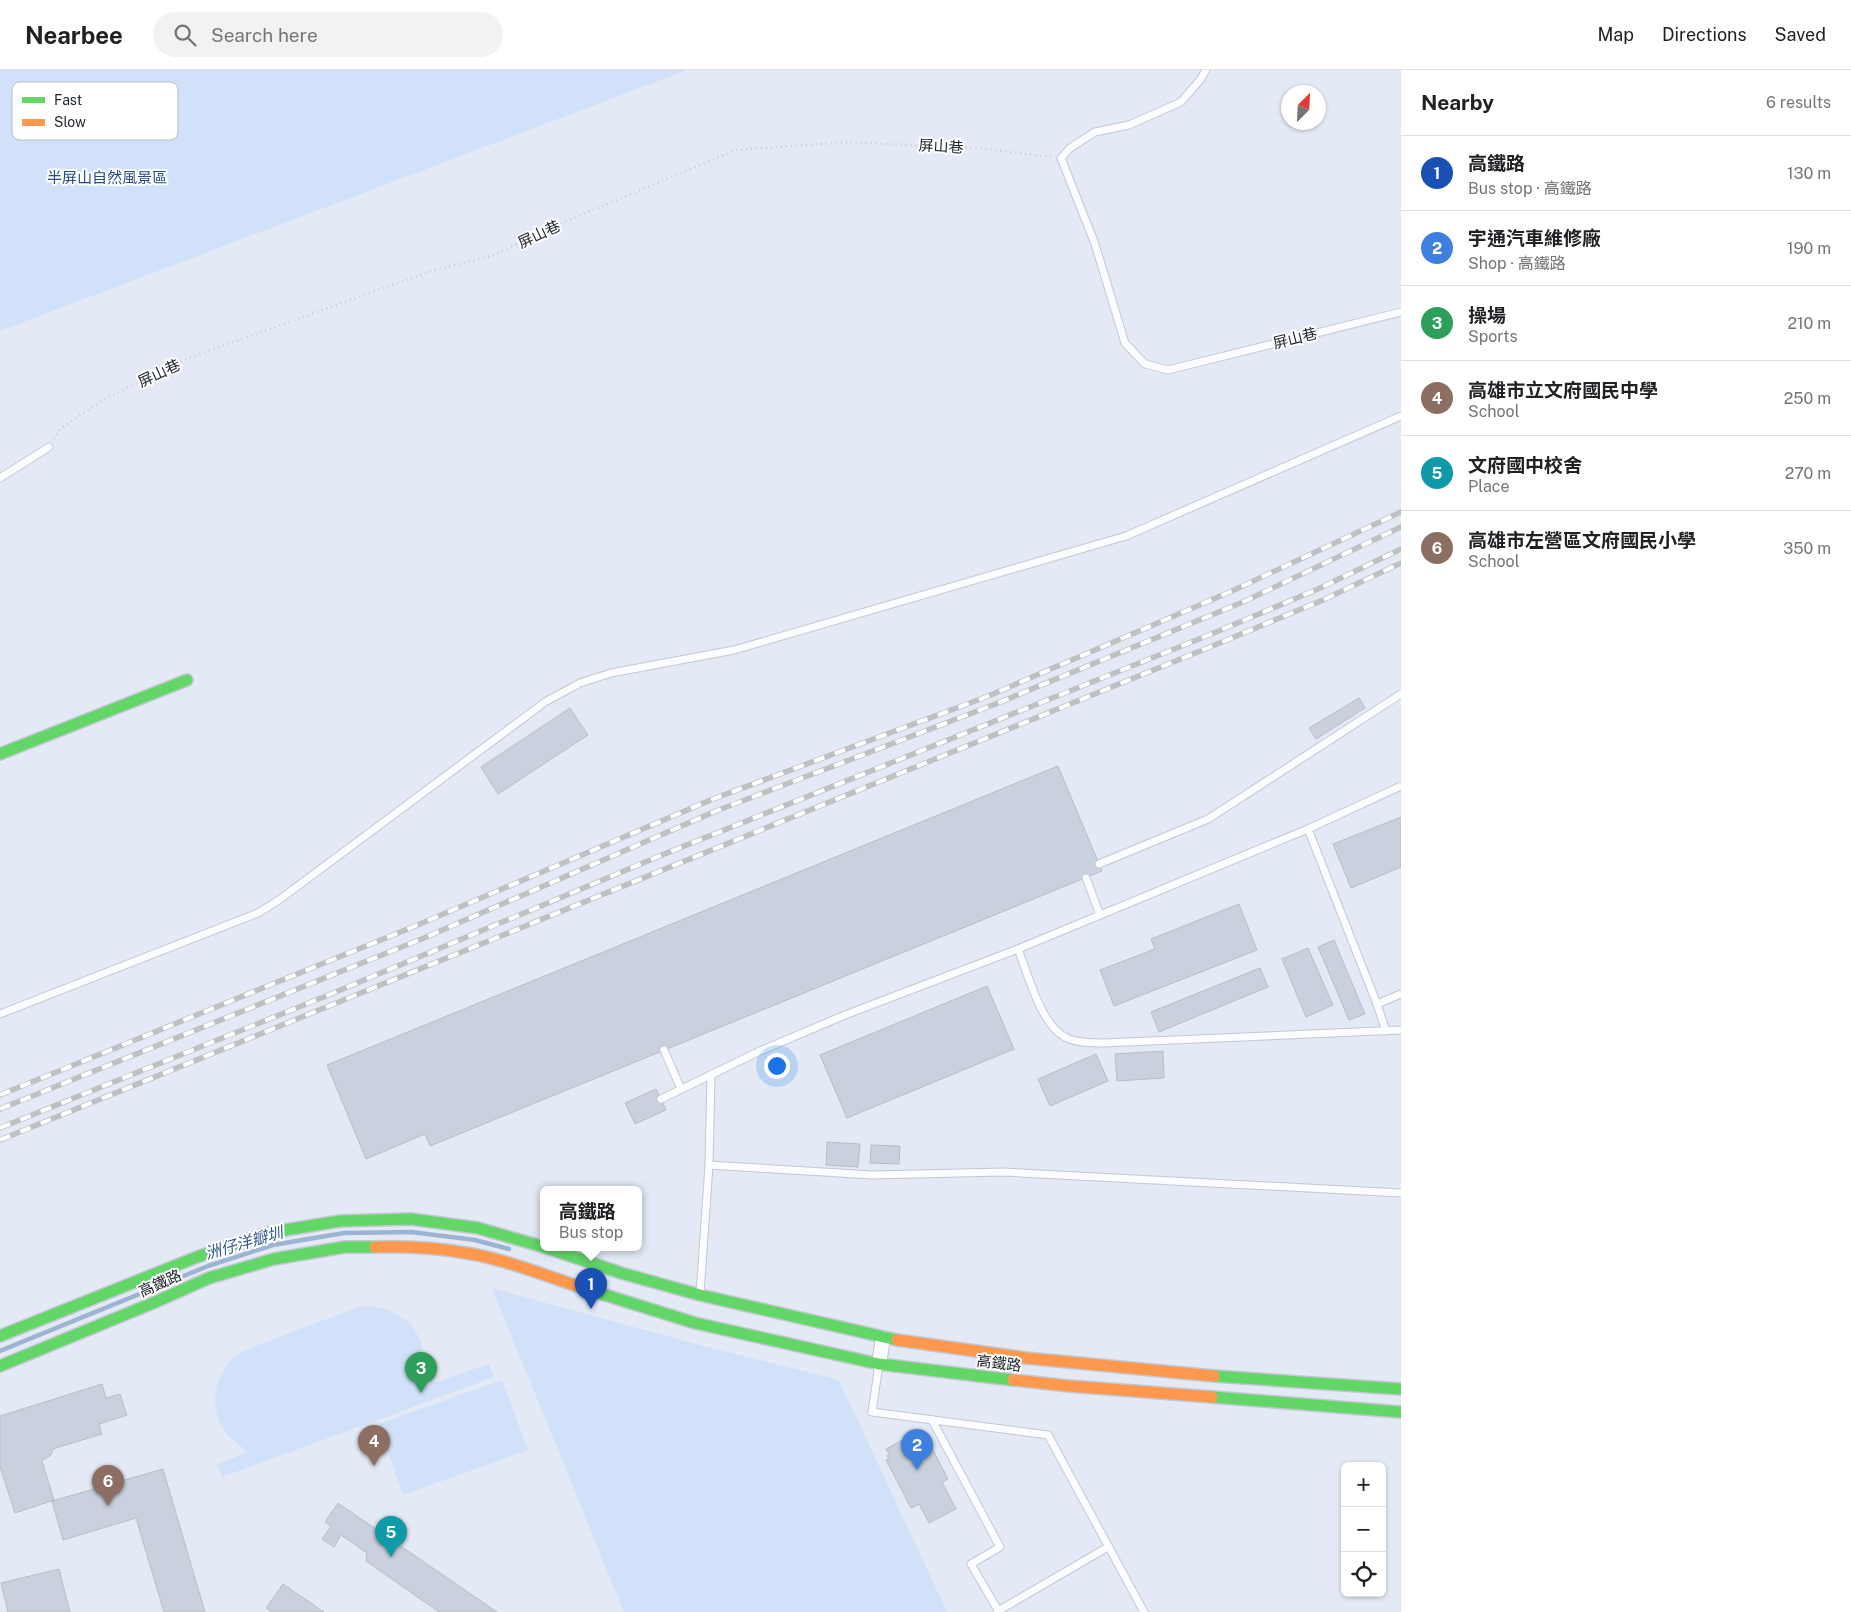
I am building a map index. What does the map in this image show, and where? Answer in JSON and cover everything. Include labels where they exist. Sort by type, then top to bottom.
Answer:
[{"type":"street","points":[[0,754],[187,680]]},
{"type":"street","name":"高鐵路","points":[[0,1336],[197,1257],[267,1233],[331,1222],[411,1219],[478,1228],[540,1246]]},
{"type":"street","name":"高鐵路","points":[[0,1366],[153,1304],[209,1278],[274,1259],[301,1254],[345,1247],[406,1246],[472,1254],[529,1270],[618,1300],[695,1323],[879,1364],[1069,1386],[1401,1412]]},
{"type":"street","name":"高鐵路","points":[[557,1251],[621,1273],[700,1295],[883,1338],[1055,1361],[1173,1373],[1401,1389]]},
{"type":"street","points":[[879,1364],[883,1338]]},
{"type":"lane","points":[[1061,158],[1070,148],[1095,132],[1129,124],[1181,102],[1206,70]]},
{"type":"lane","name":"屏山巷","points":[[1061,158],[1095,244],[1125,343],[1145,364],[1168,370],[1401,312]]},
{"type":"lane","points":[[0,1014],[258,913],[287,894],[545,702],[580,683],[611,673],[734,650],[1126,536],[1401,416]]},
{"type":"lane","points":[[0,478],[49,447]]},
{"type":"lane","points":[[1099,864],[1208,818],[1401,694]]},
{"type":"lane","points":[[660,1099],[760,1051],[1018,949],[1308,829],[1401,786]]},
{"type":"lane","points":[[1308,829],[1378,1004],[1386,1031]]},
{"type":"lane","points":[[1086,878],[1100,915]]},
{"type":"lane","points":[[1018,949],[1046,1018],[1054,1030],[1067,1039],[1087,1043],[1104,1043],[1401,1030]]},
{"type":"lane","points":[[1378,1004],[1401,994]]},
{"type":"lane","points":[[664,1050],[680,1089]]},
{"type":"lane","points":[[700,1295],[709,1165],[711,1075]]},
{"type":"lane","points":[[709,1165],[872,1175],[1004,1172],[1401,1193]]},
{"type":"lane","points":[[879,1364],[872,1412],[1048,1435],[1144,1612]]},
{"type":"lane","points":[[932,1420],[1000,1547],[972,1564],[998,1611],[1108,1547]]},
{"type":"path","name":"屏山巷","points":[[49,447],[60,430],[108,397],[189,358],[428,272],[494,255],[550,228],[736,150],[848,142],[977,148],[1061,158]]},
{"type":"green space","name":"半屏山自然風景區","points":[[0,70],[687,70],[0,331]]},
{"type":"green space","points":[[492,1288],[707,1347],[839,1380],[947,1612],[624,1612]]},
{"type":"green space","points":[[361,1306],[393,1312],[402,1317],[416,1332],[424,1357],[419,1388],[489,1364],[494,1377],[222,1477],[217,1464],[248,1452],[227,1434],[218,1417],[216,1407],[215,1398],[220,1378],[230,1362],[245,1350]]},
{"type":"green space","points":[[502,1380],[528,1450],[403,1495],[378,1424]]},
{"type":"building","points":[[1359,698],[1365,708],[1316,739],[1309,728]]},
{"type":"building","points":[[570,708],[588,735],[498,794],[481,767]]},
{"type":"building","points":[[1058,766],[1102,871],[430,1146],[425,1134],[366,1159],[327,1065]]},
{"type":"building","points":[[1401,817],[1401,867],[1351,888],[1333,844]]},
{"type":"building","points":[[1239,904],[1257,950],[1114,1006],[1100,970],[1155,949],[1151,939]]},
{"type":"building","points":[[1334,940],[1365,1014],[1349,1020],[1318,947]]},
{"type":"building","points":[[1308,948],[1333,1005],[1306,1017],[1282,959]]},
{"type":"building","points":[[1260,968],[1268,987],[1159,1032],[1151,1012]]},
{"type":"building","points":[[987,986],[1014,1049],[847,1118],[820,1055]]},
{"type":"building","points":[[1163,1051],[1164,1078],[1117,1081],[1115,1054]]},
{"type":"building","points":[[1096,1054],[1108,1081],[1050,1106],[1038,1079]]},
{"type":"building","points":[[656,1089],[666,1110],[635,1124],[625,1103]]},
{"type":"building","points":[[827,1142],[860,1144],[858,1167],[826,1165]]},
{"type":"building","points":[[871,1145],[900,1146],[899,1164],[870,1163]]},
{"type":"building","points":[[102,1384],[106,1398],[120,1394],[127,1415],[99,1424],[102,1434],[53,1449],[51,1455],[42,1461],[54,1500],[15,1513],[0,1467],[0,1416]]},
{"type":"building","points":[[916,1433],[919,1439],[925,1435],[948,1479],[942,1482],[956,1509],[929,1523],[919,1504],[911,1508],[886,1460],[889,1459],[887,1456],[889,1454],[886,1449]]},
{"type":"building","points":[[163,1469],[205,1612],[164,1612],[136,1518],[63,1540],[52,1501]]},
{"type":"building","points":[[338,1503],[497,1612],[439,1612],[366,1561],[367,1553],[341,1535],[334,1547],[322,1539],[331,1526],[325,1522]]},
{"type":"building","points":[[59,1569],[70,1612],[8,1612],[1,1583]]},
{"type":"building","points":[[283,1584],[324,1612],[272,1612],[266,1608]]},
{"type":"waterway","name":"洲仔洋瓣圳","points":[[0,1351],[208,1266],[273,1245],[344,1233],[411,1232],[475,1240],[509,1249]]},
{"type":"railway","points":[[0,1095],[420,924],[713,799],[986,697],[1232,591],[1401,512]]},
{"type":"railway","points":[[0,1109],[424,938],[716,811],[993,705],[1243,602],[1401,527]]},
{"type":"railway","points":[[0,1128],[331,994],[662,855],[1209,635],[1318,589],[1401,549]]},
{"type":"railway","points":[[0,1140],[1210,647],[1323,600],[1401,563]]},
{"type":"traffic: fast","points":[[0,754],[187,680]]},
{"type":"traffic: fast","points":[[0,1336],[197,1257],[267,1233],[340,1221],[411,1219],[478,1228],[540,1246]]},
{"type":"traffic: fast","points":[[0,1366],[209,1278],[274,1259],[345,1247],[375,1247]]},
{"type":"traffic: fast","points":[[556,1251],[621,1273],[700,1295],[897,1340]]},
{"type":"traffic: fast","points":[[586,1289],[695,1323],[879,1364],[1013,1380]]},
{"type":"traffic: fast","points":[[1214,1376],[1401,1389]]},
{"type":"traffic: fast","points":[[1212,1397],[1401,1412]]},
{"type":"traffic: slow","points":[[375,1247],[424,1248],[472,1254],[515,1265],[586,1289]]},
{"type":"traffic: slow","points":[[897,1340],[1026,1358],[1214,1376]]},
{"type":"traffic: slow","points":[[1013,1380],[1212,1397]]},
{"type":"place","name":"高鐵路","points":[[591,1309]]},
{"type":"place","name":"操場","points":[[421,1393]]},
{"type":"place","name":"高雄市立文府國民中學","points":[[374,1466]]},
{"type":"place","name":"宇通汽車維修廠","points":[[917,1470]]},
{"type":"place","name":"高雄市左營區文府國民小學","points":[[108,1506]]},
{"type":"place","name":"文府國中校舍","points":[[391,1557]]}]
